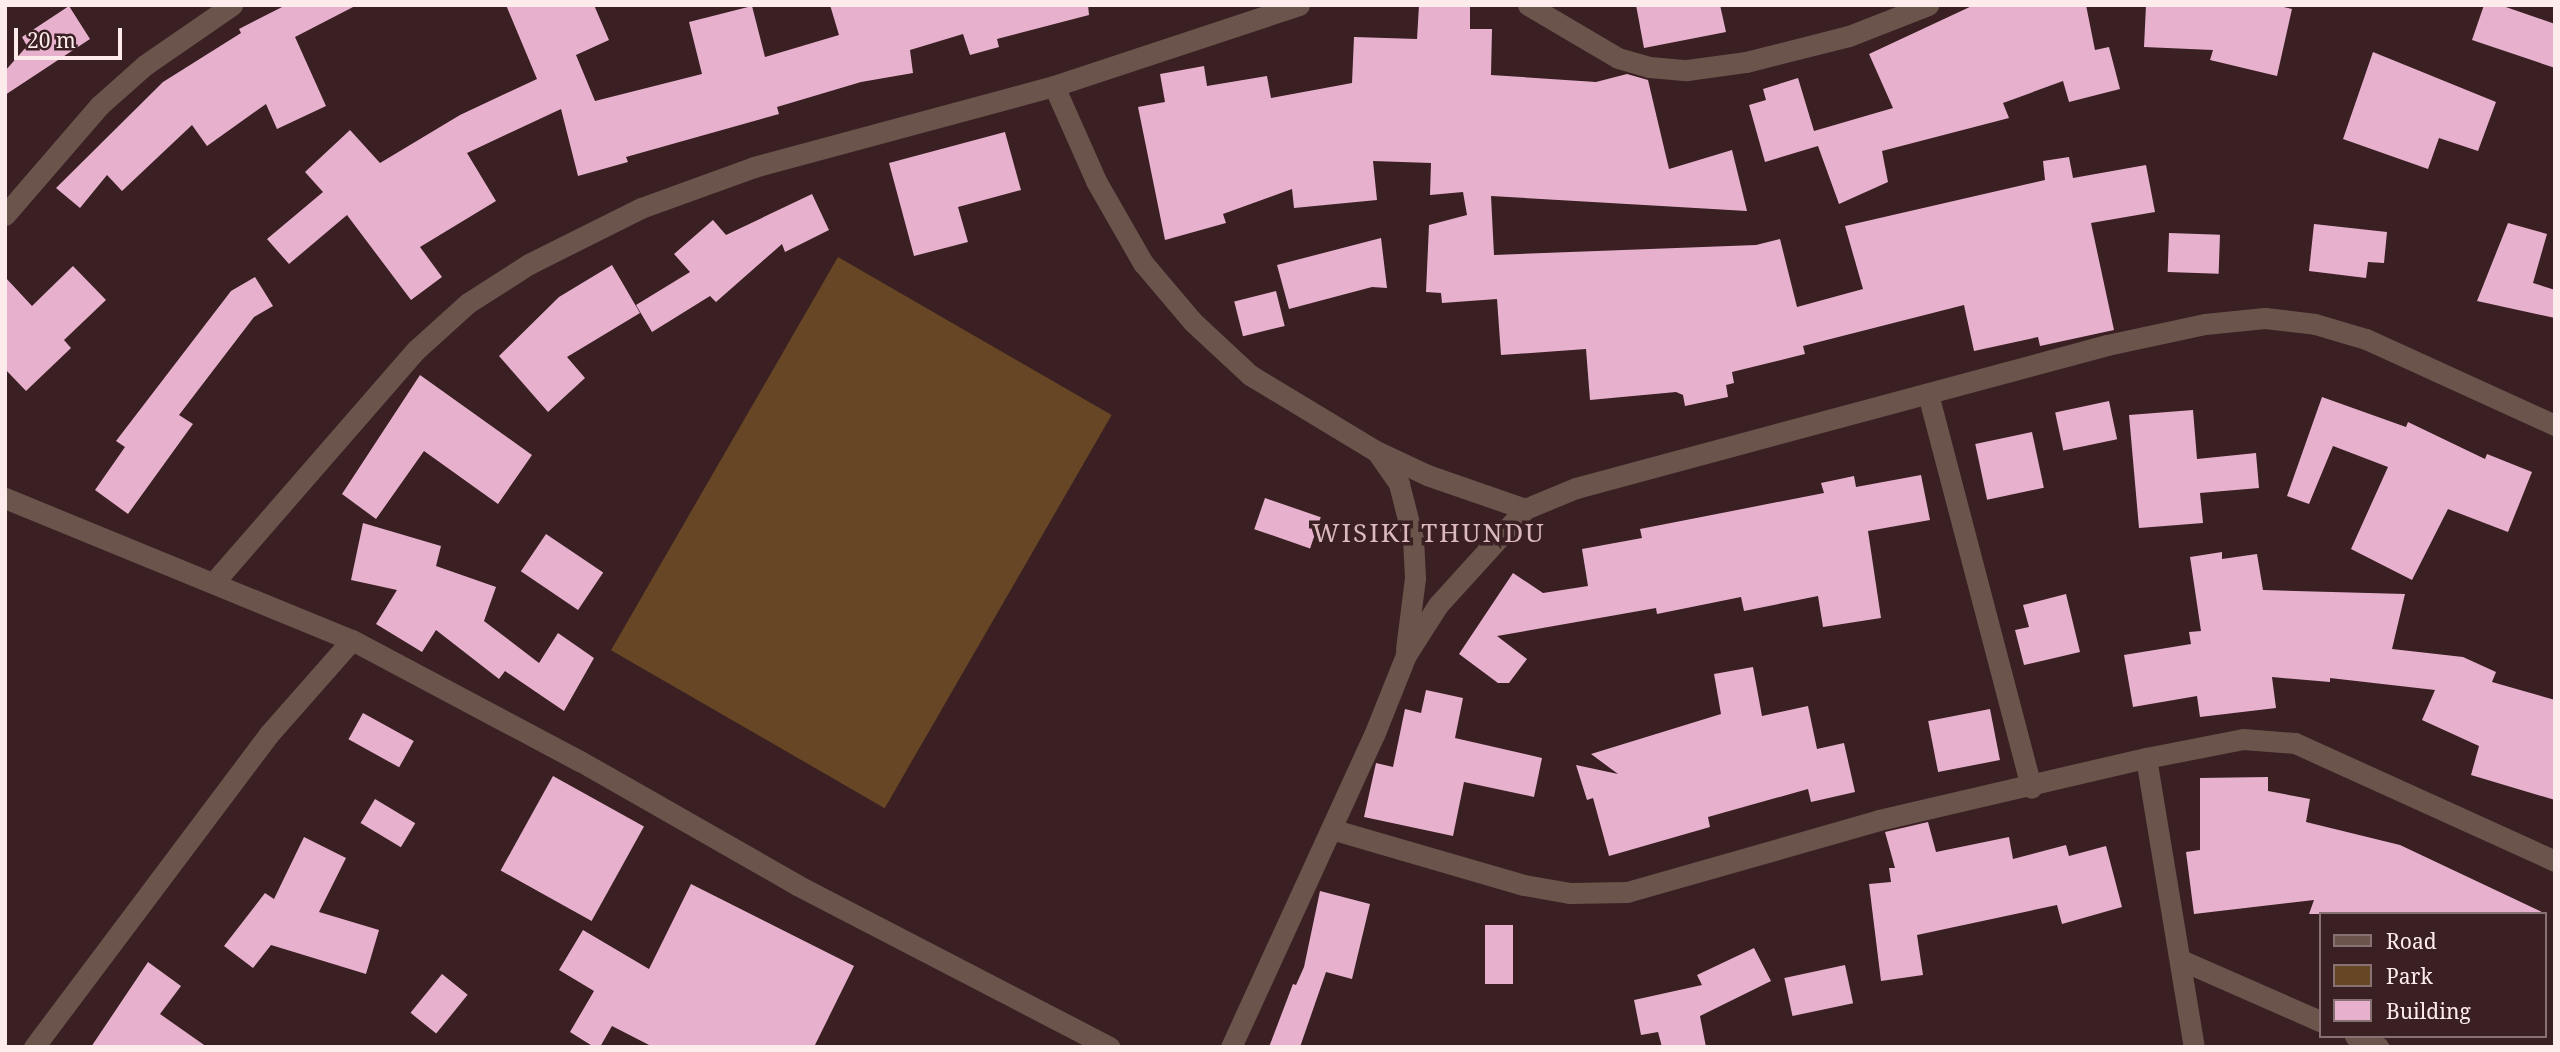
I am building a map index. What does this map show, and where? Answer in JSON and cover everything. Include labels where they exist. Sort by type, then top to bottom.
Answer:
[{"type":"street","points":[[5,215],[100,105],[145,65],[232,5]]},
{"type":"street","points":[[215,581],[416,350],[468,303],[529,264],[641,208],[754,167],[1054,86],[1298,5]]},
{"type":"street","points":[[1528,5],[1618,58],[1649,67],[1687,70],[1746,62],[1849,36],[1928,5]]},
{"type":"street","points":[[1054,86],[1096,181],[1136,251],[1193,322],[1250,375],[1376,451],[1426,475],[1525,509]]},
{"type":"street","points":[[1231,1047],[1331,829],[1406,656],[1438,605],[1525,509],[1576,488],[2107,345],[2205,324],[2265,318],[2315,324],[2366,339],[2555,425]]},
{"type":"street","points":[[1928,394],[2031,788]]},
{"type":"street","points":[[1376,451],[1399,484],[1413,539],[1415,578],[1406,656]]},
{"type":"street","points":[[5,498],[215,581],[352,640],[580,761],[797,885],[1109,1047]]},
{"type":"street","points":[[34,1047],[270,734],[352,640]]},
{"type":"street","points":[[1331,829],[1524,885],[1570,892],[1628,891],[1879,820],[2031,788],[2146,758],[2243,739],[2295,743],[2555,861]]},
{"type":"street","points":[[2146,758],[2194,1047]]},
{"type":"street","points":[[2180,960],[2318,1020]]},
{"type":"street","points":[[2359,1038],[2379,1047]]},
{"type":"green space","points":[[838,257],[1112,415],[885,808],[611,650]]},
{"type":"building","points":[[286,5],[357,5],[295,37],[326,106],[277,129],[266,104],[207,146],[192,125],[122,191],[107,175],[80,208],[56,188],[163,82],[241,33],[239,29]]},
{"type":"building","points":[[506,5],[594,5],[609,40],[576,55],[595,101],[702,74],[689,22],[752,6],[765,57],[839,35],[830,5],[1088,5],[1089,15],[997,39],[999,47],[970,55],[963,34],[910,50],[913,73],[861,82],[777,107],[779,114],[626,157],[628,162],[578,176],[561,109],[467,153],[496,201],[420,247],[442,277],[411,300],[347,215],[289,264],[267,239],[323,192],[305,172],[350,130],[380,163],[460,115],[537,79]]},
{"type":"building","points":[[1419,5],[1470,5],[1470,29],[1492,29],[1491,75],[1596,82],[1627,74],[1648,80],[1669,169],[1732,150],[1747,211],[1491,196],[1494,255],[1756,245],[1780,239],[1797,307],[1863,289],[1845,226],[2045,180],[2043,161],[2069,157],[2073,178],[2146,165],[2155,212],[2091,223],[2114,330],[2040,346],[2038,337],[1974,351],[1964,305],[1803,346],[1805,354],[1732,372],[1734,383],[1726,385],[1728,397],[1685,406],[1683,395],[1676,392],[1590,400],[1586,349],[1501,355],[1497,299],[1442,303],[1441,293],[1426,292],[1429,225],[1467,215],[1463,192],[1430,195],[1431,163],[1373,161],[1377,200],[1294,208],[1292,189],[1223,214],[1226,223],[1165,240],[1138,107],[1165,102],[1160,74],[1204,66],[1207,86],[1267,76],[1271,98],[1352,83],[1354,37],[1417,39]]},
{"type":"building","points":[[1636,5],[1720,5],[1726,32],[1644,48]]},
{"type":"building","points":[[1974,5],[2086,5],[2095,50],[2109,47],[2120,89],[2069,102],[2063,81],[2003,103],[2009,118],[1882,151],[1888,182],[1839,204],[1818,146],[1765,162],[1749,105],[1766,100],[1763,89],[1798,78],[1814,131],[1893,108],[1869,54]]},
{"type":"building","points":[[2146,5],[2275,5],[2292,9],[2277,76],[2210,60],[2213,50],[2144,47]]},
{"type":"building","points":[[2484,5],[2500,5],[2555,24],[2555,68],[2472,40]]},
{"type":"building","points":[[69,6],[90,39],[5,95],[5,71],[27,46],[22,37]]},
{"type":"building","points":[[2373,52],[2496,102],[2478,151],[2439,138],[2428,169],[2343,139]]},
{"type":"building","points":[[1005,132],[1021,190],[958,207],[968,242],[914,256],[889,163]]},
{"type":"building","points":[[812,194],[829,230],[785,252],[782,244],[716,302],[710,296],[652,332],[636,305],[690,272],[674,254],[713,220],[726,235]]},
{"type":"building","points":[[2508,223],[2547,234],[2533,283],[2555,290],[2555,318],[2477,301]]},
{"type":"building","points":[[2314,224],[2387,232],[2384,263],[2368,262],[2366,278],[2309,271]]},
{"type":"building","points":[[2169,233],[2220,235],[2219,274],[2168,272]]},
{"type":"building","points":[[1381,238],[1387,288],[1372,287],[1289,309],[1277,265]]},
{"type":"building","points":[[612,265],[640,313],[567,357],[585,378],[548,412],[499,356],[559,297]]},
{"type":"building","points":[[73,266],[106,300],[64,340],[71,348],[26,391],[5,369],[5,277],[32,306]]},
{"type":"building","points":[[255,277],[273,306],[254,317],[179,415],[193,424],[128,514],[95,490],[125,447],[116,441],[231,291]]},
{"type":"building","points":[[1276,291],[1285,326],[1243,336],[1234,301]]},
{"type":"building","points":[[420,375],[532,455],[498,504],[424,451],[376,519],[342,494]]},
{"type":"building","points":[[2322,397],[2406,427],[2408,422],[2485,459],[2487,454],[2532,472],[2508,532],[2448,509],[2412,580],[2351,549],[2388,467],[2333,446],[2309,504],[2287,496]]},
{"type":"building","points":[[2109,401],[2117,439],[2063,451],[2055,412]]},
{"type":"building","points":[[2193,410],[2197,459],[2256,453],[2259,488],[2200,493],[2203,523],[2139,528],[2129,415]]},
{"type":"building","points":[[2032,432],[2044,488],[1987,500],[1975,444]]},
{"type":"building","points":[[1921,475],[1930,520],[1868,531],[1881,618],[1823,627],[1818,596],[1744,611],[1741,597],[1657,614],[1656,608],[1497,636],[1527,659],[1509,683],[1498,683],[1459,654],[1513,573],[1543,593],[1588,586],[1582,549],[1642,538],[1640,529],[1824,493],[1821,483],[1854,476],[1856,487]]},
{"type":"building","points":[[1265,498],[1321,517],[1310,548],[1254,529]]},
{"type":"building","points":[[363,523],[441,546],[436,566],[496,587],[484,621],[539,663],[558,633],[594,658],[564,711],[505,671],[499,679],[436,630],[422,652],[376,624],[397,590],[351,580]]},
{"type":"building","points":[[546,534],[603,573],[578,610],[521,571]]},
{"type":"building","points":[[2222,552],[2222,559],[2257,554],[2263,590],[2405,594],[2392,649],[2463,657],[2496,672],[2492,682],[2555,700],[2555,800],[2471,775],[2479,746],[2422,720],[2435,690],[2330,678],[2330,682],[2272,677],[2276,708],[2200,717],[2197,696],[2133,707],[2124,655],[2191,644],[2189,632],[2201,631],[2190,557]]},
{"type":"building","points":[[2066,594],[2080,652],[2024,665],[2015,630],[2029,627],[2023,605]]},
{"type":"building","points":[[1753,667],[1762,716],[1808,706],[1817,749],[1844,743],[1855,792],[1811,802],[1808,789],[1708,817],[1710,827],[1609,856],[1593,798],[1587,800],[1576,765],[1618,774],[1591,754],[1721,714],[1714,674]]},
{"type":"building","points":[[1426,690],[1463,698],[1455,738],[1542,758],[1534,797],[1464,782],[1453,836],[1364,817],[1376,763],[1393,767],[1405,709],[1421,713]]},
{"type":"building","points":[[1990,709],[2000,760],[1938,772],[1928,721]]},
{"type":"building","points":[[363,713],[414,741],[399,767],[348,739]]},
{"type":"building","points":[[553,776],[644,826],[592,921],[501,870]]},
{"type":"building","points":[[2268,777],[2268,791],[2310,799],[2306,822],[2400,845],[2542,912],[2309,914],[2314,900],[2194,914],[2186,852],[2200,850],[2200,778]]},
{"type":"building","points":[[375,799],[415,823],[401,847],[361,823]]},
{"type":"building","points":[[1928,822],[1936,852],[2009,837],[2013,859],[2066,845],[2069,856],[2106,846],[2122,907],[2062,924],[2057,905],[1917,935],[1923,975],[1881,981],[1869,884],[1891,882],[1889,868],[1895,868],[1885,832]]},
{"type":"building","points":[[304,837],[346,858],[319,912],[379,930],[366,974],[271,945],[253,968],[224,946],[265,893],[274,899]]},
{"type":"building","points":[[691,884],[854,966],[814,1047],[653,1047],[612,1026],[600,1047],[594,1047],[570,1032],[594,991],[559,970],[583,930],[649,969]]},
{"type":"building","points":[[1320,891],[1370,904],[1352,979],[1326,972],[1300,1047],[1269,1047],[1293,984],[1296,985],[1304,967]]},
{"type":"building","points":[[1485,925],[1513,925],[1513,984],[1485,984]]},
{"type":"building","points":[[1754,948],[1771,981],[1700,1016],[1706,1047],[1662,1047],[1658,1032],[1641,1035],[1634,1000],[1702,985],[1697,975]]},
{"type":"building","points":[[148,962],[181,986],[160,1014],[207,1047],[91,1047]]},
{"type":"building","points":[[1845,965],[1853,1003],[1792,1016],[1784,978]]},
{"type":"building","points":[[442,974],[468,995],[436,1034],[411,1013]]},
{"type":"district","name":"WISIKI THUNDU","points":[[1429,533]]}]
